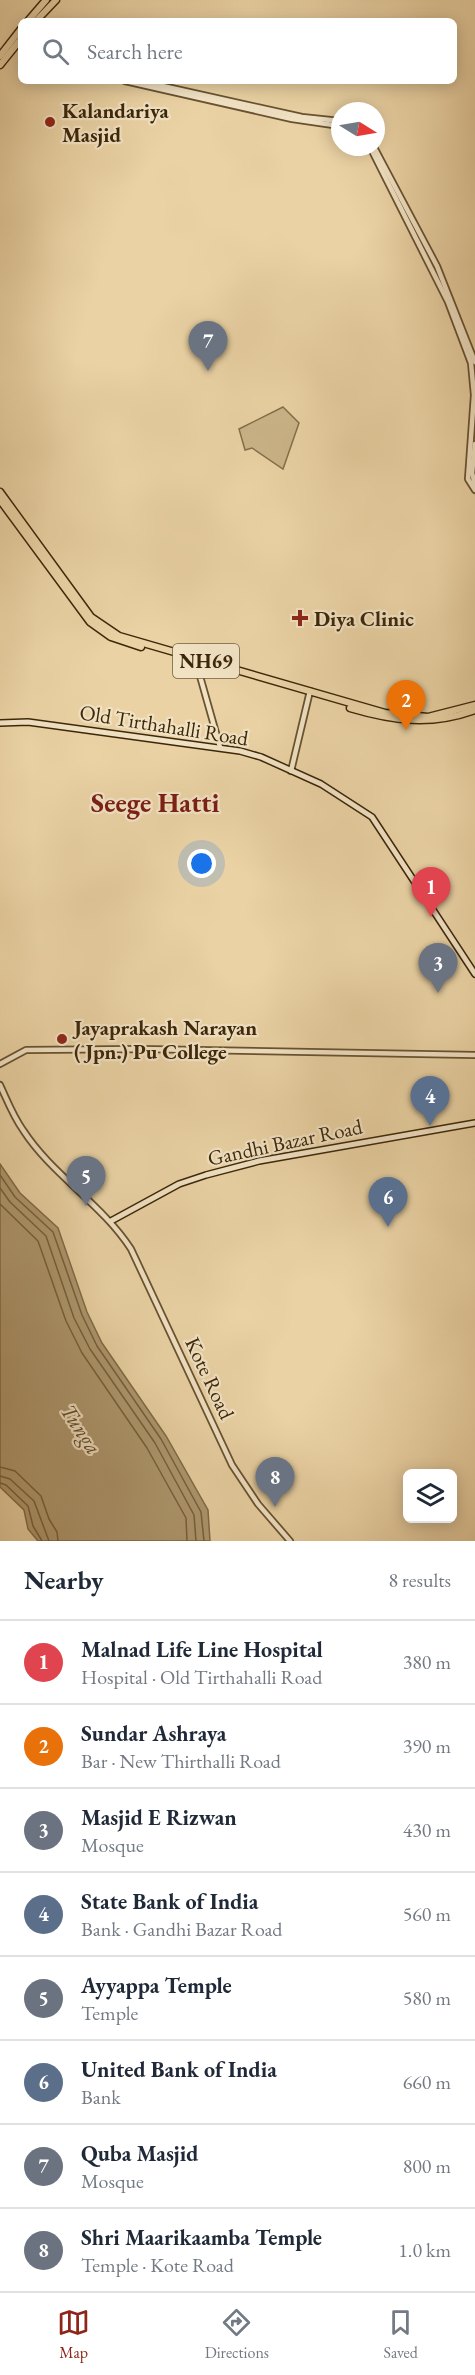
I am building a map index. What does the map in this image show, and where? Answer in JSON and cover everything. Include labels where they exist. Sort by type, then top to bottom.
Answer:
[{"type":"main road","points":[[31,18],[46,0]]},
{"type":"main road","points":[[39,18],[56,0]]},
{"type":"main road","points":[[0,56],[18,42]]},
{"type":"main road","points":[[0,64],[18,42]]},
{"type":"main road","name":"NH69","points":[[0,492],[76,601],[99,625],[119,636],[401,721],[442,720],[475,710]]},
{"type":"main road","name":"NH69","points":[[0,500],[95,627],[111,637],[309,693],[402,716],[439,716],[475,705]]},
{"type":"main road","name":"Old Tirthahalli Road","points":[[0,723],[28,722],[220,747],[261,757],[321,784],[372,817],[475,974]]},
{"type":"main road","name":"Gandhi Bazar Road","points":[[111,1221],[178,1184],[206,1175],[259,1161],[475,1123]]},
{"type":"street","points":[[138,84],[331,126]]},
{"type":"street","points":[[154,84],[302,117],[331,120]]},
{"type":"street","points":[[375,156],[448,302],[471,363],[474,395],[468,479],[475,490]]},
{"type":"street","points":[[379,156],[437,266],[475,362]]},
{"type":"street","points":[[475,444],[472,473],[475,484]]},
{"type":"street","points":[[196,662],[220,747]]},
{"type":"street","points":[[291,771],[309,693]]},
{"type":"street","points":[[0,1064],[26,1050],[475,1055]]},
{"type":"street","name":"Kote Road","points":[[0,1085],[23,1130],[43,1155],[111,1221],[131,1249],[232,1466],[258,1504],[290,1541]]},
{"type":"shaded area","points":[[283,407],[299,423],[283,469],[252,448],[245,450],[239,429]]},
{"type":"water","name":"Tunga","points":[[0,1164],[20,1193],[58,1228],[87,1312],[102,1343],[166,1436],[208,1510],[210,1541],[38,1541],[28,1529],[24,1510],[0,1487]]},
{"type":"place","name":"Kalandariya Masjid","points":[[50,122]]},
{"type":"place","name":"Quba Masjid","points":[[208,371]]},
{"type":"place","name":"Diya Clinic","points":[[300,618]]},
{"type":"place","name":"Sundar Ashraya","points":[[406,730]]},
{"type":"place","name":"Malnad Life Line Hospital","points":[[431,917]]},
{"type":"place","name":"Masjid E Rizwan","points":[[438,993]]},
{"type":"place","name":"Jayaprakash Narayan ( Jpn.) Pu College","points":[[62,1039]]},
{"type":"place","name":"State Bank of India","points":[[430,1126]]},
{"type":"place","name":"Ayyappa Temple","points":[[86,1206]]},
{"type":"place","name":"United Bank of India","points":[[388,1227]]},
{"type":"place","name":"Shri Maarikaamba Temple","points":[[275,1507]]},
{"type":"district","name":"Seege Hatti","points":[[155,802]]}]
